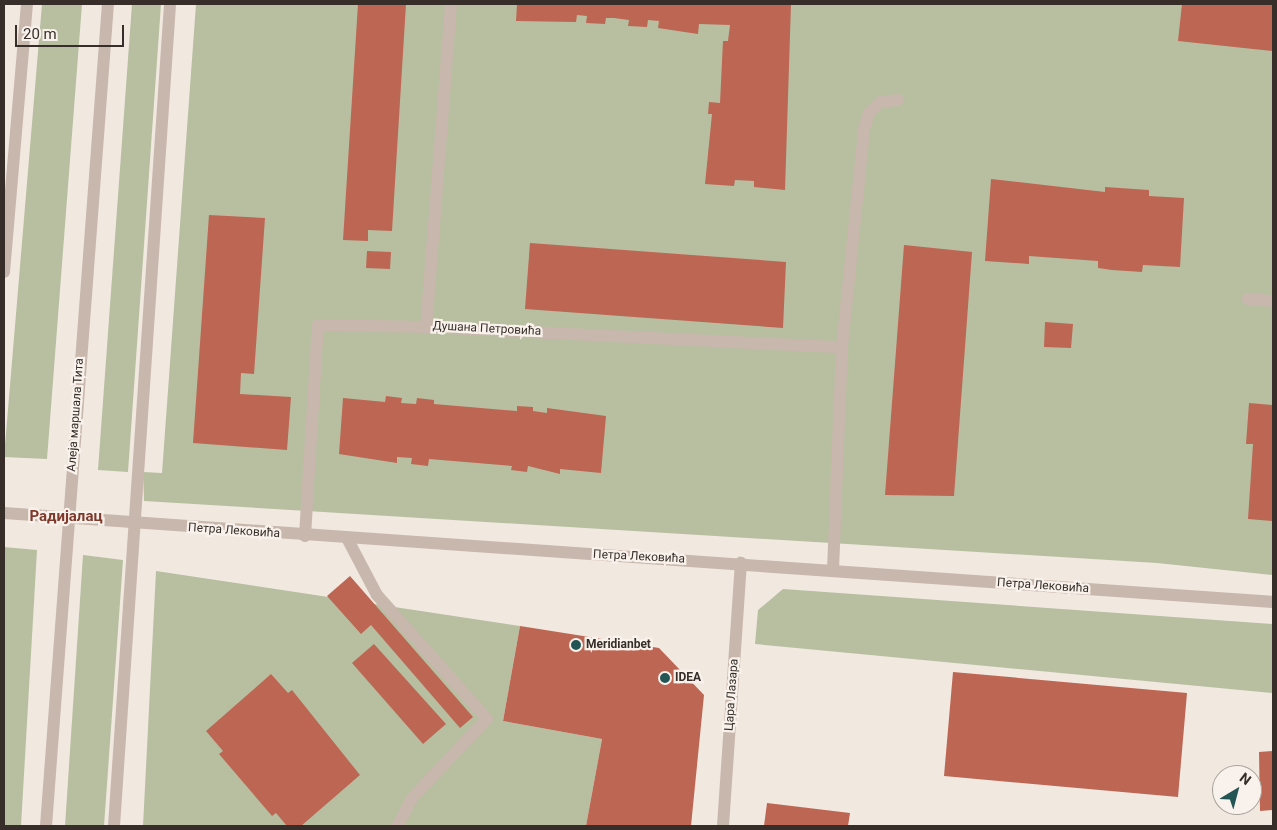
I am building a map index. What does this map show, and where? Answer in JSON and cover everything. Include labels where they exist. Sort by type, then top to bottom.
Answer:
[{"type":"street","points":[[4,272],[27,4]]},
{"type":"street","name":"Алеја маршала Тита","points":[[46,826],[66,517],[108,4]]},
{"type":"street","points":[[114,826],[132,523],[170,4]]},
{"type":"street","name":"Душана Петровића","points":[[451,4],[426,327],[842,347]]},
{"type":"street","points":[[833,570],[842,347],[864,130],[869,113],[880,102],[898,100]]},
{"type":"street","points":[[1248,299],[1273,301]]},
{"type":"street","points":[[305,536],[318,325],[426,327]]},
{"type":"street","name":"Петра Лековића","points":[[4,513],[348,540],[742,563],[1273,602]]},
{"type":"street","points":[[348,540],[377,595],[487,719],[412,798],[398,826]]},
{"type":"street","name":"Цара Лазара","points":[[723,826],[742,563]]},
{"type":"green space","points":[[42,4],[82,4],[47,459],[4,457]]},
{"type":"green space","points":[[132,4],[161,4],[128,472],[98,470]]},
{"type":"green space","points":[[196,4],[1273,4],[1273,575],[1157,563],[144,501],[143,472],[162,473]]},
{"type":"green space","points":[[4,547],[37,550],[21,826],[4,826]]},
{"type":"green space","points":[[83,555],[123,560],[104,826],[65,826]]},
{"type":"green space","points":[[156,571],[520,626],[503,721],[602,739],[586,826],[143,826]]},
{"type":"green space","points":[[783,589],[1273,624],[1273,693],[755,644],[758,610]]},
{"type":"building","points":[[358,4],[406,4],[392,231],[368,230],[368,241],[343,240]]},
{"type":"building","points":[[517,4],[791,4],[785,190],[754,187],[754,181],[735,180],[734,186],[705,184],[712,114],[708,114],[709,102],[720,103],[723,41],[728,41],[730,25],[699,24],[698,34],[658,28],[659,21],[648,20],[647,27],[628,26],[629,20],[614,18],[606,18],[605,24],[586,23],[587,16],[577,15],[576,22],[516,21]]},
{"type":"building","points":[[1182,4],[1273,4],[1273,51],[1178,41]]},
{"type":"building","points":[[991,179],[1105,192],[1105,187],[1149,190],[1149,196],[1184,198],[1180,267],[1143,265],[1142,272],[1112,270],[1098,268],[1098,261],[1029,256],[1029,264],[985,261]]},
{"type":"building","points":[[209,215],[265,218],[254,374],[241,373],[240,394],[291,397],[287,450],[193,443]]},
{"type":"building","points":[[530,243],[786,262],[783,328],[525,309]]},
{"type":"building","points":[[904,245],[972,252],[954,496],[885,495]]},
{"type":"building","points":[[367,251],[391,252],[390,269],[366,268]]},
{"type":"building","points":[[1045,322],[1073,324],[1071,348],[1044,347]]},
{"type":"building","points":[[386,396],[402,398],[401,403],[416,404],[417,398],[434,400],[434,404],[517,411],[517,406],[533,407],[533,411],[547,413],[547,408],[606,416],[601,473],[560,469],[560,474],[528,466],[527,472],[511,470],[512,466],[429,459],[428,466],[411,464],[412,458],[397,457],[397,463],[339,454],[343,398],[385,402]]},
{"type":"building","points":[[1249,403],[1273,405],[1273,521],[1248,519],[1253,444],[1246,444]]},
{"type":"building","points":[[350,576],[473,717],[460,728],[371,625],[361,634],[327,596]]},
{"type":"building","points":[[520,626],[659,648],[704,695],[691,826],[586,826],[602,739],[503,721]]},
{"type":"building","points":[[374,644],[446,724],[423,744],[352,663]]},
{"type":"building","points":[[953,672],[1187,693],[1178,797],[944,776]]},
{"type":"building","points":[[271,674],[288,693],[292,690],[360,775],[301,826],[287,826],[276,813],[272,816],[219,754],[223,751],[206,731]]},
{"type":"building","points":[[1273,751],[1273,810],[1262,811],[1262,765],[1259,765],[1259,752]]},
{"type":"building","points":[[767,803],[850,813],[848,826],[764,826]]},
{"type":"place","name":"Meridianbet","points":[[576,645]]},
{"type":"place","name":"IDEA","points":[[665,678]]},
{"type":"district","name":"Радијалац","points":[[66,517]]}]
